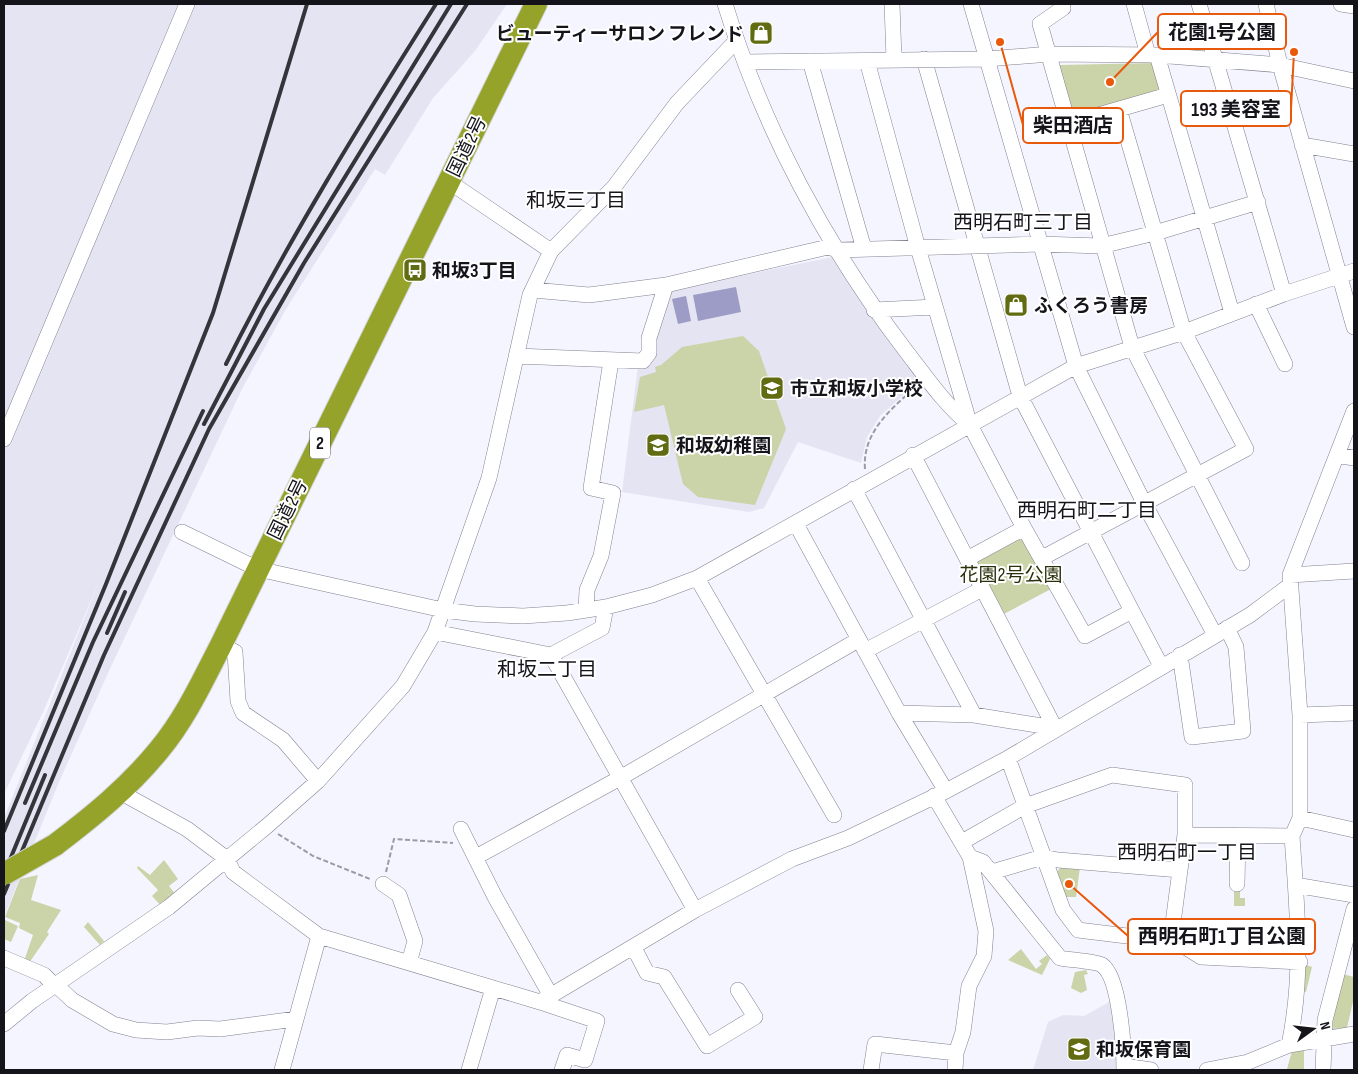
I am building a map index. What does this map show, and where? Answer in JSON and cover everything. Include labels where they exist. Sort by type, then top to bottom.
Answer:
[{"type":"highway","name":"国道2号","points":[[4,874],[54,845],[120,792],[160,750],[189,706],[222,645],[536,4]]},
{"type":"street","points":[[4,439],[187,4]]},
{"type":"street","points":[[725,4],[736,42],[746,62],[758,96],[792,169],[838,250],[874,310],[952,410],[970,425]]},
{"type":"street","points":[[892,4],[894,59]]},
{"type":"street","points":[[971,4],[1076,366],[1145,505],[1221,632],[1236,647],[1243,730],[1192,737],[1180,655]]},
{"type":"street","points":[[1062,4],[1063,8],[1040,24],[1050,54],[1067,124],[1101,246],[1132,348],[1242,564]]},
{"type":"street","points":[[1134,4],[1168,95],[1232,313]]},
{"type":"street","points":[[1199,4],[1284,294]]},
{"type":"street","points":[[1266,4],[1280,65],[1302,145],[1347,273],[1354,327]]},
{"type":"street","points":[[1341,4],[1354,6]]},
{"type":"street","points":[[4,1024],[56,985],[169,907],[267,826],[318,781],[402,686],[435,632],[489,478],[516,356],[533,290],[551,251],[614,187],[677,103],[736,42]]},
{"type":"street","points":[[746,62],[986,59],[1050,54],[1153,55],[1280,65],[1354,81]]},
{"type":"street","points":[[924,59],[1020,396],[1090,534],[1162,666]]},
{"type":"street","points":[[810,61],[864,249]]},
{"type":"street","points":[[866,61],[970,425],[1024,528],[1085,636],[1132,612]]},
{"type":"street","points":[[1067,124],[1168,95]]},
{"type":"street","points":[[1042,558],[1145,505],[1246,449],[1184,332],[1119,109]]},
{"type":"street","points":[[1302,145],[1354,154]]},
{"type":"street","points":[[448,182],[551,251]]},
{"type":"street","points":[[533,290],[588,295],[666,285],[828,247],[838,250],[977,248],[1040,244],[1101,246],[1155,233],[1204,216],[1258,202]]},
{"type":"street","points":[[182,532],[258,569],[442,610],[475,614],[523,616],[606,607],[652,595],[697,578],[796,524],[913,455],[1076,366],[1184,332],[1256,304],[1347,273]]},
{"type":"street","points":[[516,356],[643,361],[649,353],[649,338],[666,285]]},
{"type":"street","points":[[1256,304],[1285,364]]},
{"type":"street","points":[[874,310],[935,307]]},
{"type":"street","points":[[586,610],[588,590],[601,556],[613,493],[591,488],[611,361]]},
{"type":"street","points":[[1290,1045],[1297,1007],[1300,962],[1292,836],[1300,818],[1300,715],[1290,580],[1354,411]]},
{"type":"street","points":[[913,455],[1055,728]]},
{"type":"street","points":[[1337,455],[1354,458]]},
{"type":"street","points":[[854,489],[925,619],[974,715]]},
{"type":"street","points":[[796,524],[899,713],[970,857],[986,931],[984,956],[969,986],[963,1032],[956,1052],[955,1070]]},
{"type":"street","points":[[967,559],[1024,528]]},
{"type":"street","points":[[545,999],[696,910],[792,859],[848,838],[940,794],[1008,758],[1055,728],[1250,615],[1290,580],[1354,571]]},
{"type":"street","points":[[697,578],[834,815]]},
{"type":"street","points":[[476,857],[620,778],[764,695],[862,645],[925,619],[982,589]]},
{"type":"street","points":[[435,632],[551,655],[602,628],[606,607]]},
{"type":"street","points":[[222,645],[235,652],[238,701],[243,714],[283,740],[318,781]]},
{"type":"street","points":[[551,655],[696,910]]},
{"type":"street","points":[[899,713],[974,715],[1055,728]]},
{"type":"street","points":[[1300,715],[1354,713]]},
{"type":"street","points":[[1008,758],[1063,910],[1078,930],[1127,936],[1171,938],[1201,957],[1300,962]]},
{"type":"street","points":[[962,842],[1025,806],[1112,776],[1185,785],[1185,835],[1171,938]]},
{"type":"street","points":[[120,792],[187,829],[227,859],[233,872],[319,936],[493,988],[545,999],[597,1021],[585,1060],[566,1055],[562,1070]]},
{"type":"street","points":[[1300,818],[1354,830]]},
{"type":"street","points":[[464,835],[545,999]]},
{"type":"street","points":[[1185,835],[1292,836]]},
{"type":"street","points":[[1237,884],[1238,835]]},
{"type":"street","points":[[970,857],[983,862],[992,872],[1060,958],[1101,964],[1108,972],[1122,1029],[1124,1068],[1151,1070]]},
{"type":"street","points":[[992,872],[1043,857],[1058,860],[1180,870]]},
{"type":"street","points":[[383,884],[399,895],[415,941],[409,963]]},
{"type":"street","points":[[1295,885],[1354,895]]},
{"type":"street","points":[[1323,1070],[1325,1020],[1354,909]]},
{"type":"street","points":[[282,1070],[319,936]]},
{"type":"street","points":[[634,948],[647,973],[664,977],[707,1046],[755,1018],[738,990]]},
{"type":"street","points":[[4,958],[44,976],[72,1000],[113,1024],[136,1030],[167,1032],[198,1028],[220,1029],[296,1019]]},
{"type":"street","points":[[469,1070],[493,988]]},
{"type":"street","points":[[1207,1070],[1248,1062],[1290,1045],[1354,1034]]},
{"type":"street","points":[[871,1070],[875,1044],[956,1052]]},
{"type":"path","points":[[869,480],[865,472],[864,462],[872,436],[886,413],[926,377]]},
{"type":"path","points":[[267,826],[293,846],[383,884],[394,839],[456,843],[464,835]]},
{"type":"shaded area","points":[[4,4],[507,4],[475,51],[433,98],[385,175],[375,169],[286,309],[242,389],[108,673],[59,782],[4,917],[4,818],[101,577],[44,710],[4,794]]},
{"type":"shaded area","name":"市立和坂小学校","points":[[833,257],[919,381],[880,416],[867,437],[861,463],[798,442],[764,508],[749,512],[622,492],[638,366],[655,337],[670,290]]},
{"type":"shaded area","name":"和坂保育園","points":[[1111,1001],[1118,1070],[1033,1070],[1048,1022],[1063,1015],[1084,1016]]},
{"type":"green space","points":[[1153,63],[1163,92],[1070,117],[1059,72],[1060,65]]},
{"type":"green space","points":[[743,336],[759,351],[786,429],[755,505],[698,497],[683,484],[664,405],[634,412],[640,377],[656,372],[655,367],[661,365],[682,347]]},
{"type":"green space","name":"花園2号公園","points":[[1021,536],[1051,589],[1002,615],[974,561]]},
{"type":"green space","points":[[164,860],[178,879],[169,886],[176,895],[172,898],[166,891],[172,899],[162,907],[152,896],[158,890],[137,868],[138,866],[150,875]]},
{"type":"green space","points":[[1062,865],[1080,867],[1076,897],[1065,897],[1057,872]]},
{"type":"green space","points":[[38,875],[31,900],[61,910],[47,932],[49,934],[29,963],[24,961],[33,935],[19,928],[20,923],[5,917],[20,879]]},
{"type":"green space","points":[[1234,889],[1240,889],[1240,898],[1245,898],[1245,906],[1234,906]]},
{"type":"green space","points":[[5,920],[18,926],[11,942],[4,939]]},
{"type":"green space","points":[[88,922],[104,941],[100,945],[84,927]]},
{"type":"green space","points":[[1021,949],[1036,969],[1042,964],[1039,961],[1047,955],[1050,959],[1042,975],[1008,960]]},
{"type":"green space","points":[[1303,964],[1312,967],[1306,992],[1302,991]]},
{"type":"green space","points":[[1086,970],[1088,974],[1084,975],[1087,990],[1081,993],[1071,988],[1075,972]]},
{"type":"green space","points":[[1343,974],[1354,977],[1354,997],[1347,1028],[1331,1029]]},
{"type":"green space","points":[[1304,1047],[1304,1070],[1287,1069],[1292,1051]]},
{"type":"water","points":[[736,287],[741,312],[698,321],[693,295]]},
{"type":"water","points":[[686,296],[691,321],[678,324],[672,299]]},
{"type":"railway","points":[[4,831],[106,584],[213,313],[307,4]]},
{"type":"railway","points":[[226,364],[300,226],[436,4]]},
{"type":"railway","points":[[204,424],[264,309],[451,4]]},
{"type":"railway","points":[[4,894],[104,655],[209,429],[304,263],[467,4]]},
{"type":"railway","points":[[25,803],[93,642],[203,411]]},
{"type":"railway","points":[[107,633],[125,592]]},
{"type":"railway","points":[[4,874],[45,775]]},
{"type":"place","name":"ビューティーサロン フレンド","points":[[761,33]]},
{"type":"place","name":"柴田酒店","points":[[1000,42]]},
{"type":"place","name":"193 美容室","points":[[1294,52]]},
{"type":"place","name":"花園1号公園","points":[[1110,82]]},
{"type":"place","name":"和坂3丁目","points":[[415,270]]},
{"type":"place","name":"ふくろう書房","points":[[1016,305]]},
{"type":"place","name":"市立和坂小学校","points":[[772,388]]},
{"type":"place","name":"和坂幼稚園","points":[[658,445]]},
{"type":"place","name":"西明石町1丁目公園","points":[[1069,884]]},
{"type":"place","name":"和坂保育園","points":[[1079,1049]]},
{"type":"district","name":"和坂三丁目","points":[[576,200]]},
{"type":"district","name":"西明石町三丁目","points":[[1023,222]]},
{"type":"district","name":"西明石町二丁目","points":[[1087,510]]},
{"type":"district","name":"和坂二丁目","points":[[547,669]]},
{"type":"district","name":"西明石町一丁目","points":[[1187,852]]}]
